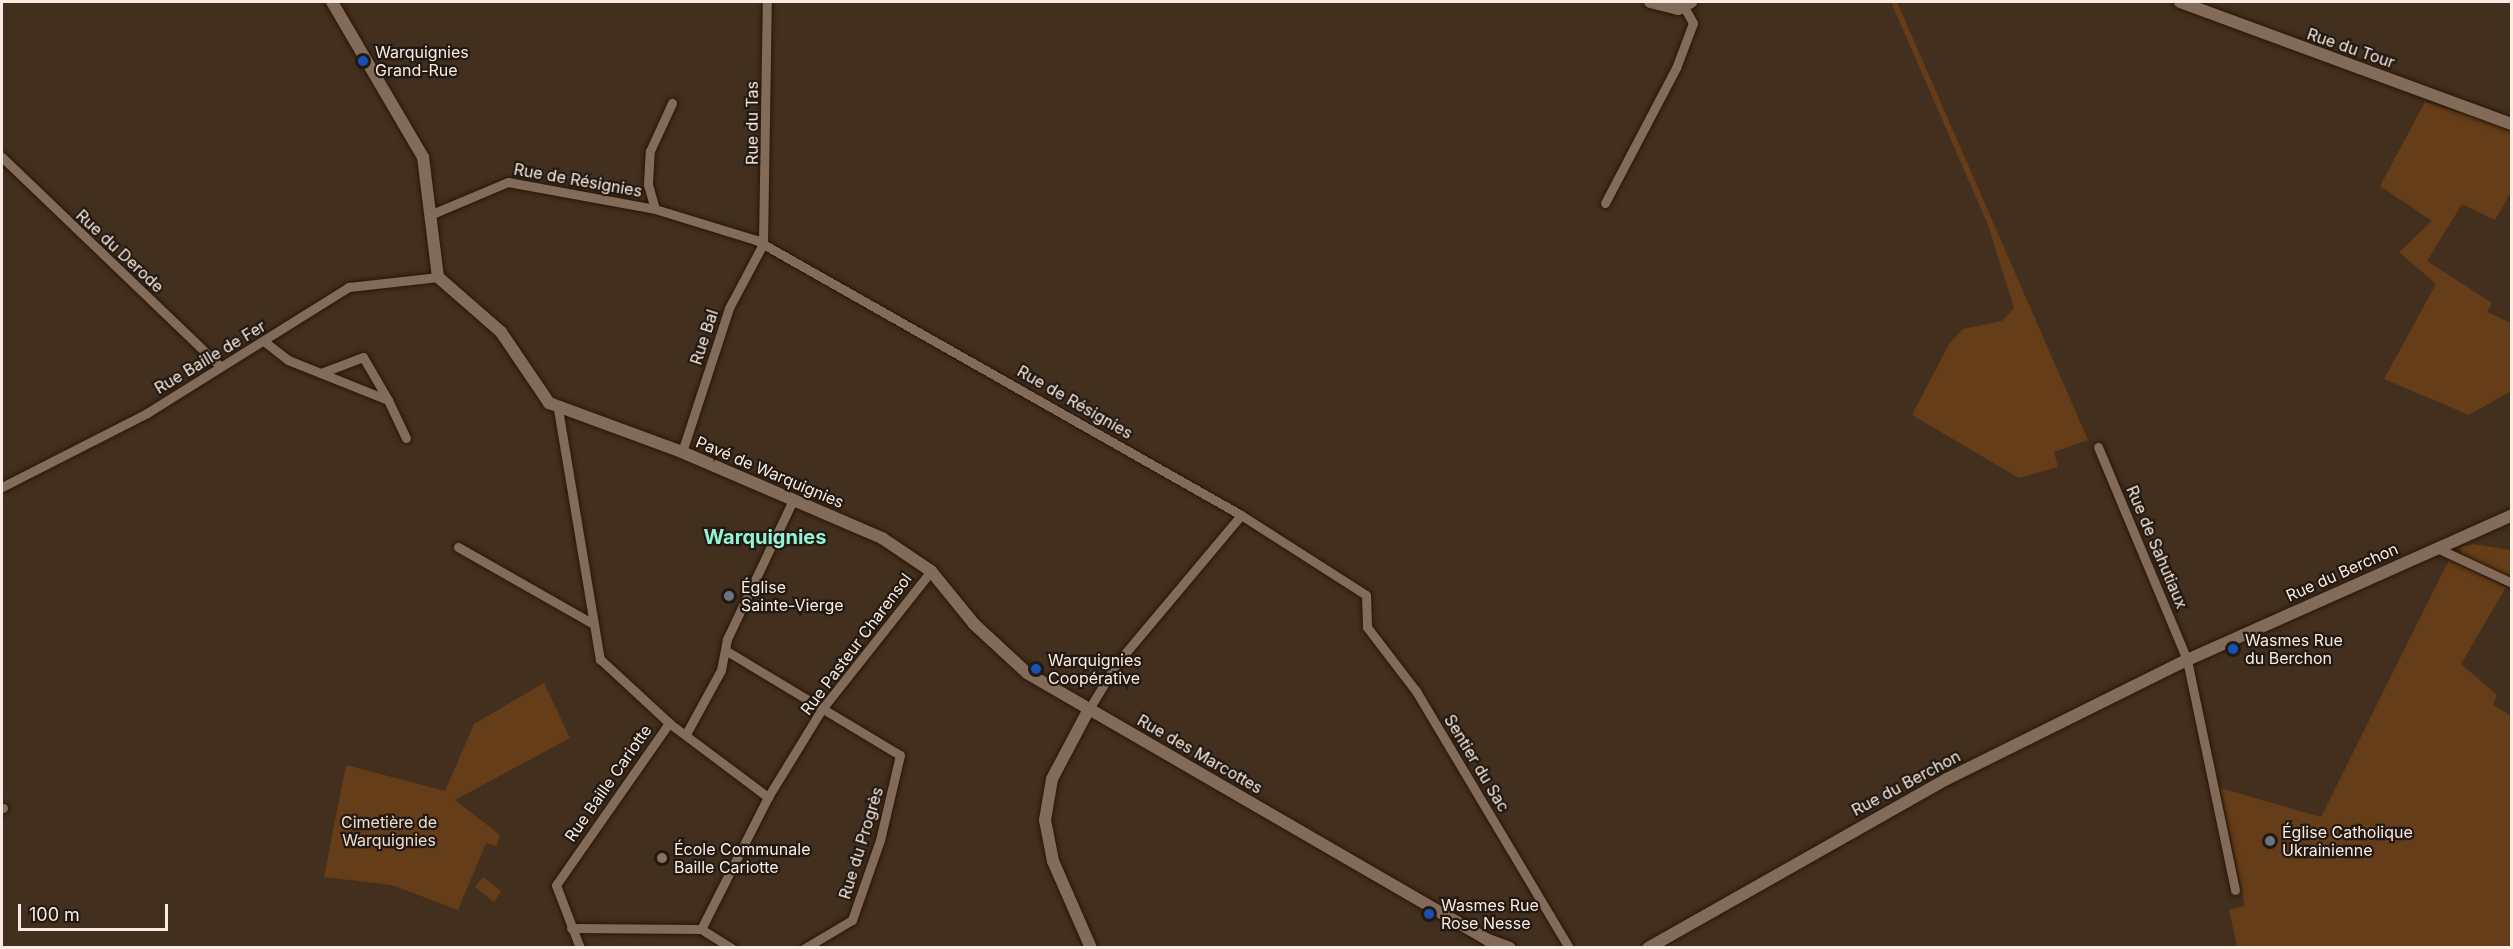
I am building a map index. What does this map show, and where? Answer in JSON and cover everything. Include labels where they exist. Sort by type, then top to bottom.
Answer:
[{"type":"street","points":[[332,2],[423,157],[432,214],[438,277]]},
{"type":"street","name":"Rue du Tas","points":[[759,242],[767,2]]},
{"type":"street","points":[[1605,203],[1676,68],[1693,23],[1688,4],[1650,2]]},
{"type":"street","name":"Rue du Tour","points":[[2180,2],[2511,123]]},
{"type":"street","points":[[655,209],[648,184],[649,159],[672,103]]},
{"type":"street","name":"Rue du Derode","points":[[2,156],[220,366]]},
{"type":"street","name":"Rue de Résignies","points":[[432,214],[508,182],[655,209],[759,242],[1241,515],[1366,595]]},
{"type":"street","name":"Rue Bal","points":[[682,452],[729,308],[759,242]]},
{"type":"street","name":"Rue Baille de Fer","points":[[2,487],[147,413],[220,366],[265,342],[349,287],[438,277]]},
{"type":"street","name":"Pavé de Warquignies","points":[[438,277],[501,332],[537,389],[558,410],[682,452],[882,538],[931,572],[1008,658],[1089,709]]},
{"type":"street","points":[[265,342],[288,360],[387,400]]},
{"type":"street","points":[[321,373],[363,357],[406,438]]},
{"type":"street","name":"Rue Baille Cariotte","points":[[558,410],[591,622],[600,659],[669,723],[560,877],[556,893],[580,948]]},
{"type":"street","name":"Rue de Sahutiaux","points":[[2098,447],[2187,660]]},
{"type":"street","points":[[686,734],[721,670],[725,650],[793,500]]},
{"type":"street","points":[[1088,947],[1053,861],[1045,820],[1055,773],[1089,709],[1123,655],[1241,515]]},
{"type":"street","name":"Rue du Berchon","points":[[1648,948],[1947,779],[2187,660],[2511,515]]},
{"type":"street","points":[[458,548],[591,622]]},
{"type":"street","points":[[2438,548],[2511,583]]},
{"type":"street","name":"Rue Pasteur Charensol","points":[[701,929],[768,797],[822,709],[931,572]]},
{"type":"street","name":"Sentier du Sac","points":[[1366,595],[1367,627],[1416,691],[1569,948]]},
{"type":"street","points":[[725,650],[822,709]]},
{"type":"street","points":[[2187,660],[2235,890]]},
{"type":"street","name":"Rue du Progrès","points":[[805,948],[852,920],[880,840],[900,755],[822,709]]},
{"type":"street","name":"Rue des Marcottes","points":[[1089,709],[1488,940],[1510,948]]},
{"type":"street","points":[[669,723],[768,797]]},
{"type":"street","points":[[571,928],[701,929],[731,948]]},
{"type":"green space","points":[[1891,2],[1897,2],[2088,440],[2054,452],[2058,467],[2019,478],[1912,415],[1949,344],[1963,329],[2002,321],[2014,308],[1988,225]]},
{"type":"green space","points":[[2425,102],[2511,129],[2511,192],[2495,220],[2462,204],[2427,261],[2492,303],[2487,312],[2511,323],[2511,391],[2469,415],[2384,379],[2436,284],[2399,252],[2432,221],[2380,186]]},
{"type":"green space","points":[[2473,544],[2511,550],[2511,580],[2462,556],[2460,547]]},
{"type":"green space","points":[[2449,560],[2506,587],[2461,664],[2497,695],[2493,705],[2511,716],[2511,947],[2237,947],[2229,910],[2245,906],[2220,788],[2321,817]]},
{"type":"green space","name":"Cimetière de Warquignies","points":[[544,683],[570,738],[455,800],[500,835],[496,846],[486,843],[458,910],[392,885],[324,877],[346,765],[445,791],[474,724]]},
{"type":"green space","points":[[483,877],[501,891],[494,902],[475,887]]},
{"type":"place","name":"Warquignies Grand-Rue","points":[[363,61]]},
{"type":"place","name":"Église Sainte-Vierge","points":[[729,596]]},
{"type":"place","name":"Wasmes Rue du Berchon","points":[[2233,649]]},
{"type":"place","name":"Warquignies Coopérative","points":[[1036,669]]},
{"type":"place","name":"Église Catholique Ukrainienne","points":[[2270,841]]},
{"type":"place","name":"École Communale Baille Cariotte","points":[[662,858]]},
{"type":"place","name":"Wasmes Rue Rose Nesse","points":[[1429,914]]},
{"type":"district","name":"Warquignies","points":[[765,537]]}]
